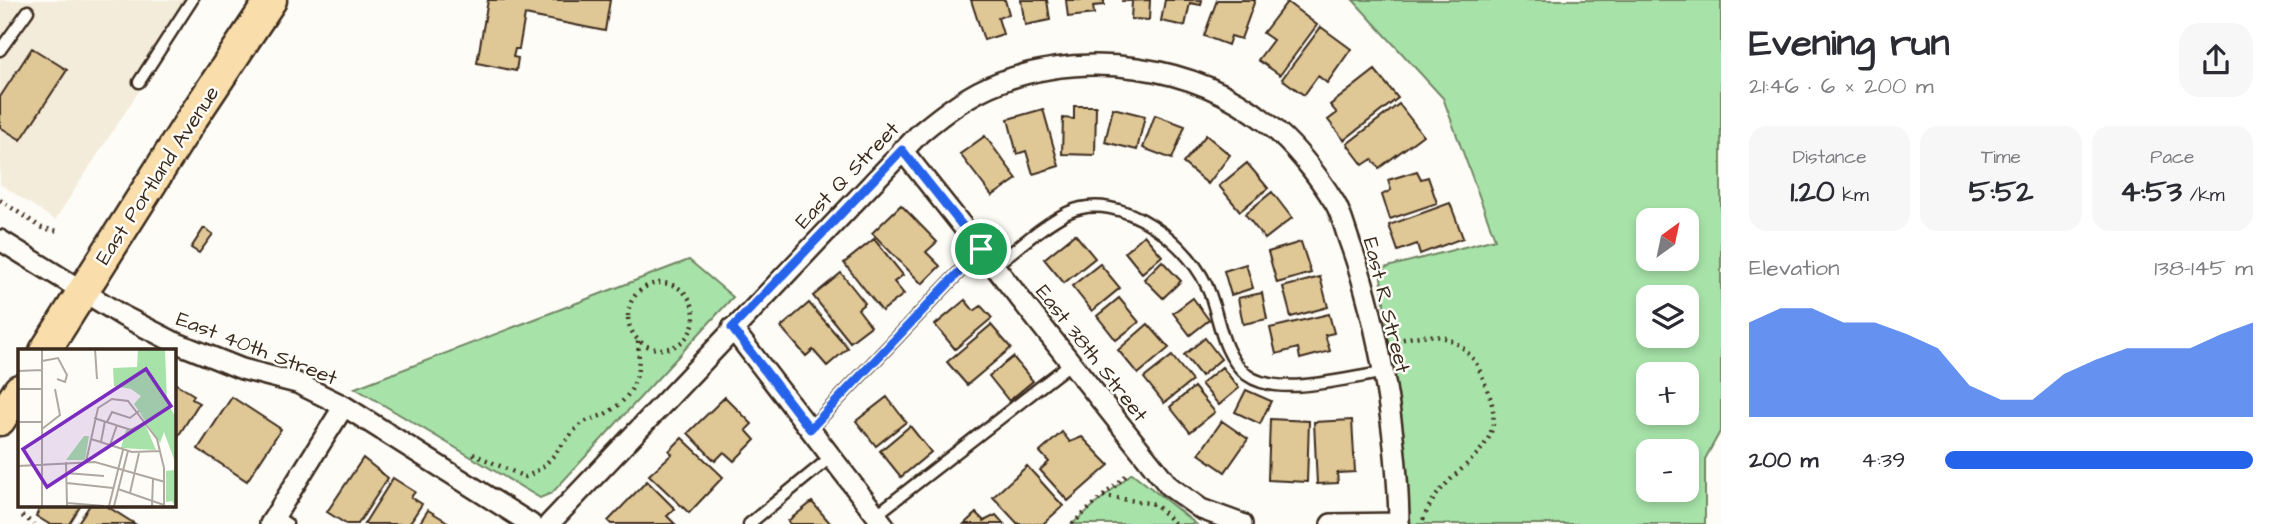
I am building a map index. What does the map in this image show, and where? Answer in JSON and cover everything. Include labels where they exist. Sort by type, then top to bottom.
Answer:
[{"type":"main road","name":"East Portland Avenue","points":[[46,349],[271,0]]},
{"type":"main road","points":[[0,419],[18,392]]},
{"type":"street","name":"East Q Street","points":[[549,524],[902,150],[946,112],[998,83],[1032,72],[1100,64],[1143,69],[1188,80],[1227,96],[1267,122]]},
{"type":"street","name":"East R Street","points":[[1267,122],[1303,159],[1336,205],[1360,269],[1382,373],[1395,456],[1399,523]]},
{"type":"street","name":"East 38th Street","points":[[902,150],[1169,486],[1201,509],[1242,524]]},
{"type":"street","name":"East 40th Street","points":[[0,240],[172,341],[242,369],[297,383],[344,406],[531,524]]},
{"type":"street","points":[[732,328],[880,520]]},
{"type":"street","points":[[277,521],[344,406]]},
{"type":"street","points":[[1331,524],[1399,523]]},
{"type":"lane","points":[[139,82],[192,0]]},
{"type":"lane","points":[[0,50],[28,10]]},
{"type":"lane","points":[[994,266],[1069,212],[1089,208],[1125,213],[1159,230],[1183,249],[1199,268],[1223,338],[1233,359],[1247,374],[1277,386],[1292,386],[1382,373]]},
{"type":"lane","points":[[810,429],[981,249]]},
{"type":"lane","points":[[880,520],[1071,363]]},
{"type":"lane","points":[[749,524],[831,457]]},
{"type":"path","points":[[0,200],[42,228],[58,232]]},
{"type":"path","points":[[473,454],[525,477],[538,472],[581,424],[606,413],[628,395],[638,377],[638,340],[628,322],[631,301],[638,292],[657,284],[677,288],[691,304],[692,326],[687,336],[679,344],[658,349],[638,340]]},
{"type":"path","points":[[1392,342],[1421,334],[1448,337],[1472,358],[1495,408],[1496,421],[1483,447],[1436,493],[1422,524]]},
{"type":"path","points":[[687,336],[693,342]]},
{"type":"path","points":[[1072,524],[1129,472]]},
{"type":"path","points":[[1102,496],[1130,498],[1155,504]]},
{"type":"path","points":[[22,516],[34,524]]},
{"type":"shaded area","points":[[0,0],[198,0],[55,220],[0,184]]},
{"type":"green space","points":[[1353,0],[1721,0],[1721,430],[1705,459],[1705,524],[1411,524],[1380,269],[1495,239],[1443,98]]},
{"type":"green space","points":[[689,260],[733,297],[552,493],[540,498],[355,388]]},
{"type":"green space","points":[[1132,473],[1196,524],[1072,524]]},
{"type":"building","points":[[488,0],[610,0],[605,31],[525,15],[519,49],[515,49],[513,57],[518,58],[516,71],[477,63]]},
{"type":"building","points":[[971,0],[1005,0],[1009,14],[998,18],[1003,34],[984,40]]},
{"type":"building","points":[[1021,0],[1047,0],[1050,20],[1025,25]]},
{"type":"building","points":[[1066,0],[1104,0],[1104,5],[1093,6],[1094,14],[1068,17]]},
{"type":"building","points":[[1150,0],[1149,20],[1131,19],[1132,1],[1121,1]]},
{"type":"building","points":[[1165,0],[1202,0],[1201,5],[1190,3],[1185,26],[1161,21]]},
{"type":"building","points":[[1217,0],[1255,0],[1241,39],[1231,36],[1228,45],[1204,36]]},
{"type":"building","points":[[1287,2],[1317,25],[1280,75],[1258,60],[1273,40],[1263,33]]},
{"type":"building","points":[[1321,27],[1351,49],[1327,83],[1318,76],[1304,95],[1282,79]]},
{"type":"building","points":[[32,48],[67,70],[21,140],[0,127],[0,97]]},
{"type":"building","points":[[1375,70],[1398,98],[1344,140],[1328,120],[1337,113],[1330,105]]},
{"type":"building","points":[[1399,104],[1423,135],[1379,168],[1372,159],[1363,165],[1347,144]]},
{"type":"building","points":[[1074,106],[1096,106],[1095,155],[1062,154],[1063,118],[1074,119]]},
{"type":"building","points":[[1113,108],[1145,116],[1137,150],[1105,142]]},
{"type":"building","points":[[1043,109],[1059,166],[1033,174],[1026,151],[1017,154],[1008,119]]},
{"type":"building","points":[[1155,115],[1185,126],[1172,159],[1143,148]]},
{"type":"building","points":[[1206,135],[1230,155],[1208,184],[1183,163]]},
{"type":"building","points":[[985,136],[1017,179],[992,196],[960,154]]},
{"type":"building","points":[[1247,163],[1268,188],[1240,211],[1219,186]]},
{"type":"building","points":[[1417,171],[1421,179],[1428,177],[1437,203],[1390,219],[1382,195],[1391,190],[1388,180]]},
{"type":"building","points":[[1272,192],[1292,218],[1265,239],[1245,214]]},
{"type":"building","points":[[1450,203],[1463,238],[1420,254],[1417,244],[1398,251],[1389,225]]},
{"type":"building","points":[[901,205],[937,242],[926,252],[940,266],[922,284],[872,233]]},
{"type":"building","points":[[204,228],[213,234],[199,253],[191,248]]},
{"type":"building","points":[[1075,234],[1095,258],[1064,283],[1044,259]]},
{"type":"building","points":[[1144,235],[1162,256],[1142,273],[1125,252]]},
{"type":"building","points":[[874,239],[903,275],[894,282],[904,294],[882,311],[844,263]]},
{"type":"building","points":[[1301,242],[1311,273],[1277,283],[1268,252]]},
{"type":"building","points":[[1162,261],[1181,281],[1163,298],[1144,279]]},
{"type":"building","points":[[1100,264],[1120,288],[1092,311],[1072,286]]},
{"type":"building","points":[[1246,264],[1253,288],[1231,295],[1224,271]]},
{"type":"building","points":[[841,273],[865,303],[858,309],[871,326],[850,342],[813,296]]},
{"type":"building","points":[[1320,277],[1328,307],[1291,317],[1283,287]]},
{"type":"building","points":[[1262,293],[1267,319],[1243,324],[1238,298]]},
{"type":"building","points":[[1119,298],[1139,322],[1116,340],[1097,316]]},
{"type":"building","points":[[1193,298],[1209,320],[1190,335],[1173,313]]},
{"type":"building","points":[[965,300],[974,311],[981,306],[992,318],[955,349],[935,325]]},
{"type":"building","points":[[809,303],[848,348],[827,366],[813,350],[806,356],[781,327]]},
{"type":"building","points":[[1329,314],[1334,333],[1325,335],[1330,351],[1300,359],[1298,348],[1276,354],[1270,328]]},
{"type":"building","points":[[1148,324],[1169,348],[1138,374],[1118,350]]},
{"type":"building","points":[[991,325],[1011,348],[967,385],[947,362]]},
{"type":"building","points":[[1205,338],[1221,359],[1201,376],[1184,355]]},
{"type":"building","points":[[1172,356],[1192,381],[1164,403],[1144,378]]},
{"type":"building","points":[[1013,357],[1033,381],[1009,401],[989,376]]},
{"type":"building","points":[[1222,367],[1239,388],[1219,405],[1201,384]]},
{"type":"building","points":[[175,383],[194,395],[192,399],[199,403],[177,438]]},
{"type":"building","points":[[1194,387],[1215,412],[1190,432],[1170,407]]},
{"type":"building","points":[[1246,390],[1271,401],[1260,424],[1235,412]]},
{"type":"building","points":[[232,397],[281,429],[247,481],[198,449]]},
{"type":"building","points":[[725,397],[752,424],[746,430],[755,440],[734,461],[724,452],[715,461],[688,433]]},
{"type":"building","points":[[887,397],[906,422],[876,446],[856,421]]},
{"type":"building","points":[[1270,419],[1309,421],[1307,482],[1268,480]]},
{"type":"building","points":[[1352,420],[1355,472],[1337,473],[1338,483],[1317,484],[1314,422]]},
{"type":"building","points":[[1222,421],[1248,439],[1225,472],[1199,454]]},
{"type":"building","points":[[910,426],[931,452],[901,477],[880,451]]},
{"type":"building","points":[[1062,432],[1070,442],[1082,437],[1109,465],[1068,501],[1040,470],[1049,462],[1040,452]]},
{"type":"building","points":[[682,438],[723,477],[689,513],[649,475],[672,454],[669,451]]},
{"type":"building","points":[[363,458],[388,478],[358,524],[346,524],[327,512]]},
{"type":"building","points":[[1027,466],[1063,506],[1043,524],[1018,524],[993,497]]},
{"type":"building","points":[[393,478],[415,492],[411,497],[422,504],[409,524],[364,524]]},
{"type":"building","points":[[647,481],[675,509],[667,516],[675,524],[611,524],[608,521]]},
{"type":"building","points":[[812,502],[831,524],[790,524],[788,521]]},
{"type":"building","points":[[37,506],[80,506],[69,524],[49,524],[36,516],[40,508]]},
{"type":"building","points":[[89,506],[107,506],[135,524],[77,524]]},
{"type":"building","points":[[428,510],[451,524],[419,524]]},
{"type":"building","points":[[976,513],[984,521],[996,515],[1004,524],[964,524]]},
{"type":"route","points":[[902,150],[981,249],[810,429],[732,328],[902,150]]}]
